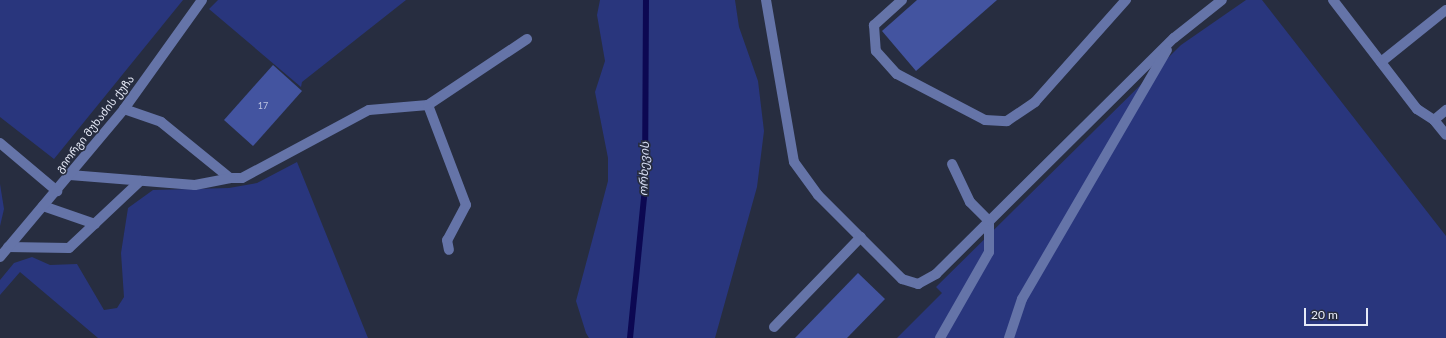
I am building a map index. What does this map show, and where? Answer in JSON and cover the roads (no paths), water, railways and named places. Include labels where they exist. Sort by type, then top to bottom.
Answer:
[{"type":"street","name":"გიორგი მუხაძის ქუჩა","points":[[0,257],[57,191],[124,109],[202,0]]},
{"type":"street","points":[[766,0],[794,162],[818,195],[902,279],[918,284],[936,274],[1174,38],[1222,0]]},
{"type":"street","points":[[902,0],[874,25],[876,51],[897,74],[985,120],[1007,121],[1035,102],[1126,0]]},
{"type":"street","points":[[1333,0],[1417,109],[1434,120],[1446,135]]},
{"type":"street","points":[[1381,62],[1446,10]]},
{"type":"street","points":[[1009,338],[1022,299],[1174,38]]},
{"type":"street","points":[[70,175],[195,185],[255,174],[369,110],[428,105],[527,39]]},
{"type":"street","points":[[428,105],[466,205],[449,235],[449,250]]},
{"type":"street","points":[[124,109],[161,122],[230,178]]},
{"type":"street","points":[[1434,120],[1446,110]]},
{"type":"street","points":[[0,143],[57,191]]},
{"type":"street","points":[[940,338],[989,252],[989,221],[970,202],[952,164]]},
{"type":"street","points":[[8,247],[69,248],[140,181]]},
{"type":"street","points":[[43,206],[95,224]]},
{"type":"street","points":[[774,327],[861,237]]},
{"type":"waterway","name":"ორხევის","points":[[630,338],[645,187],[646,0]]}]
